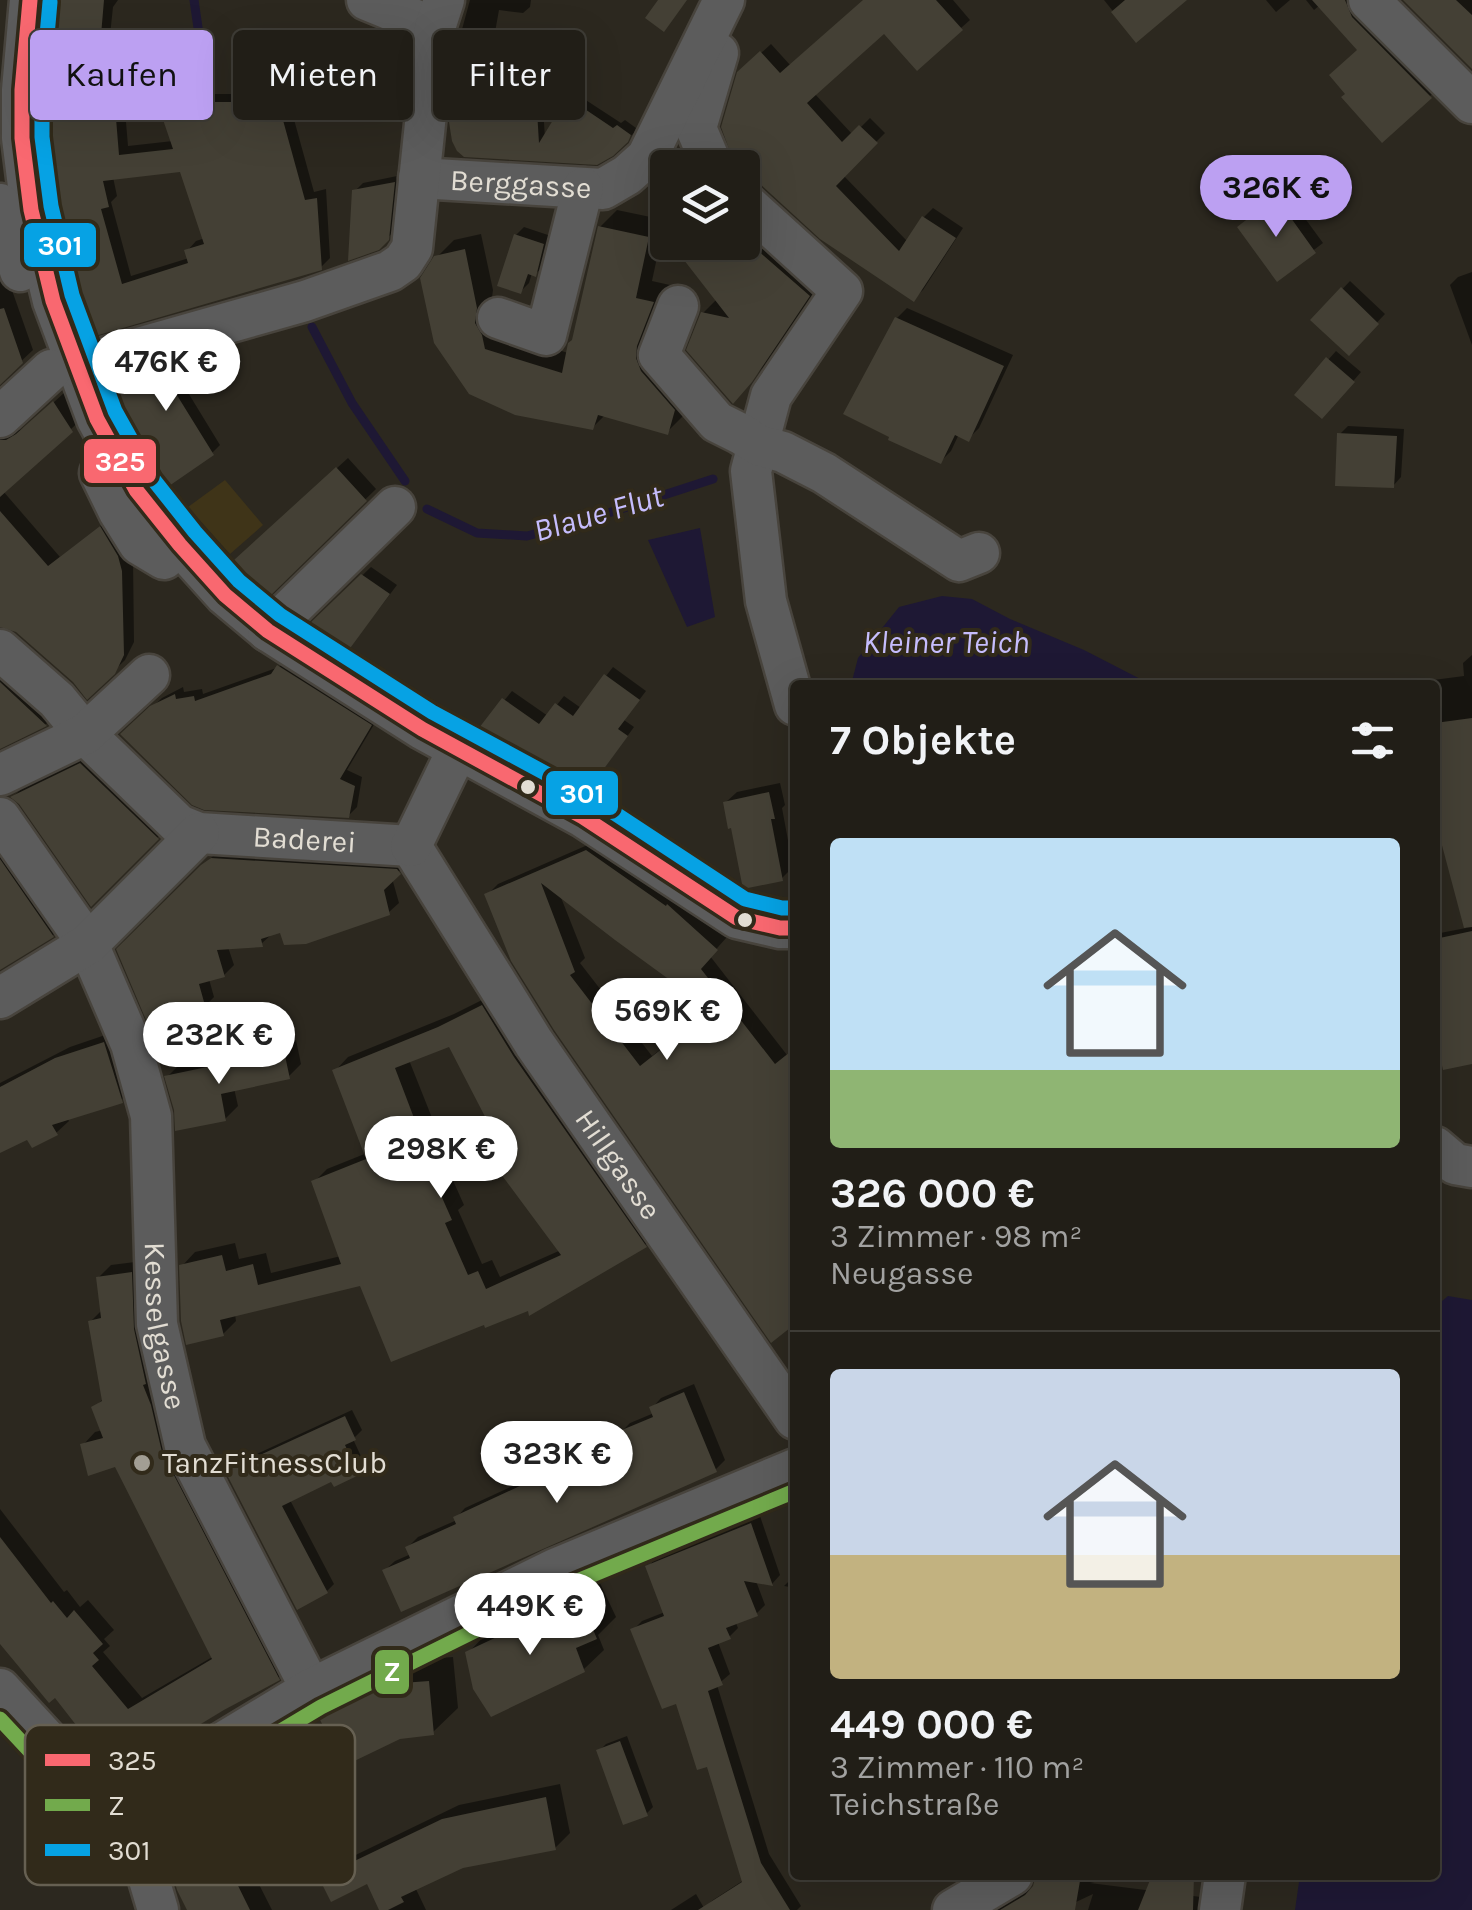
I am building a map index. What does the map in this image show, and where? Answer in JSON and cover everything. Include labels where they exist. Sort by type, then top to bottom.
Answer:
[{"type":"street","points":[[30,0],[22,138],[31,210],[63,368],[136,490],[180,545],[225,595],[268,630],[422,729],[583,817],[737,918],[790,928]]},
{"type":"street","points":[[367,0],[440,14]]},
{"type":"street","name":"Berggasse","points":[[440,14],[419,178],[603,189],[627,176],[647,157],[724,0]]},
{"type":"street","points":[[705,150],[696,128],[733,0]]},
{"type":"street","points":[[1369,0],[1472,103]]},
{"type":"street","points":[[10,408],[63,368],[306,301],[390,271],[404,262],[412,248],[419,178]]},
{"type":"street","points":[[498,318],[546,335],[583,188]]},
{"type":"street","points":[[0,204],[119,512],[139,544],[164,559],[180,545]]},
{"type":"street","points":[[760,216],[842,291],[771,396],[751,471],[766,601],[790,687]]},
{"type":"street","points":[[678,306],[659,354],[717,422],[758,446],[783,452],[824,473],[958,561],[978,552]]},
{"type":"street","points":[[268,630],[395,507]]},
{"type":"street","points":[[0,650],[58,700],[84,734],[179,824],[199,833],[88,944],[0,998]]},
{"type":"street","points":[[0,775],[84,734],[150,676]]},
{"type":"street","points":[[411,846],[458,749]]},
{"type":"street","name":"Kesselgasse","points":[[0,818],[88,944],[131,1044],[151,1116],[158,1324],[185,1446],[310,1688]]},
{"type":"street","name":"Baderei","points":[[199,833],[411,846]]},
{"type":"street","name":"Hillgasse","points":[[411,846],[534,1043],[790,1412]]},
{"type":"street","points":[[249,1725],[310,1688],[554,1568],[790,1471]]},
{"type":"street","points":[[0,1689],[33,1725]]},
{"type":"street","points":[[953,1910],[1004,1880]]},
{"type":"street","points":[[1220,1910],[1224,1880]]},
{"type":"street","points":[[151,1885],[158,1910]]},
{"type":"shaded area","points":[[225,480],[263,525],[230,554],[188,507]]},
{"type":"water","points":[[700,528],[715,617],[687,627],[648,540]]},
{"type":"water","name":"Kleiner Teich","points":[[942,596],[972,599],[1142,680],[852,680],[858,658],[899,607]]},
{"type":"water","points":[[1448,1296],[1472,1300],[1472,1910],[1295,1910],[1299,1880],[1440,1880],[1440,1303]]},
{"type":"building","points":[[53,0],[104,0],[101,30],[51,30]]},
{"type":"building","points":[[658,0],[687,0],[664,32],[645,18]]},
{"type":"building","points":[[863,0],[936,0],[963,30],[917,71],[884,34],[807,103],[842,142],[859,125],[878,143],[836,186],[899,251],[922,216],[956,238],[914,302],[820,239],[760,184],[760,150],[729,150],[721,127],[737,72],[760,51],[780,73]]},
{"type":"building","points":[[1125,0],[1187,0],[1136,43],[1111,12]]},
{"type":"building","points":[[1312,0],[1345,0],[1352,17],[1432,98],[1382,143],[1341,97],[1345,94],[1329,75],[1357,50]]},
{"type":"building","points":[[1403,0],[1456,0],[1472,15],[1472,69]]},
{"type":"building","points":[[213,102],[233,102],[233,120],[283,120],[305,200],[317,198],[322,270],[92,337],[76,294],[54,206],[52,187],[56,186],[50,120],[116,120],[119,155],[173,149],[163,120],[213,120]],"holes":[[[180,172],[204,244],[184,250],[188,263],[122,284],[101,209],[109,207],[103,181]]]},
{"type":"building","points":[[585,109],[631,135],[613,156],[597,165],[464,157],[452,141],[449,122],[538,120],[539,143],[553,120],[585,120]]},
{"type":"building","points":[[395,182],[389,240],[379,250],[348,261],[352,190]]},
{"type":"building","points":[[1276,197],[1316,253],[1277,282],[1237,227]]},
{"type":"building","points":[[598,226],[649,237],[636,298],[654,302],[636,358],[641,371],[675,410],[668,435],[598,415],[593,430],[515,415],[469,394],[434,343],[420,278],[434,256],[465,249],[477,308],[475,323],[485,349],[562,373]]},
{"type":"building","points":[[514,234],[544,244],[536,277],[528,274],[521,294],[497,286]]},
{"type":"building","points":[[760,252],[810,296],[733,404],[686,350],[701,312],[729,318],[684,260],[760,260]]},
{"type":"building","points":[[1341,287],[1379,324],[1349,356],[1310,320]]},
{"type":"building","points":[[4,308],[23,363],[0,385],[0,309]]},
{"type":"building","points":[[895,317],[1004,366],[969,442],[955,435],[941,464],[843,414]]},
{"type":"building","points":[[210,352],[218,374],[175,392],[214,455],[169,486],[118,408],[109,382]]},
{"type":"building","points":[[1326,357],[1355,382],[1322,419],[1294,395]]},
{"type":"building","points":[[53,401],[73,432],[0,497],[0,440],[16,434]]},
{"type":"building","points":[[1337,433],[1397,436],[1394,488],[1335,486]]},
{"type":"building","points":[[336,467],[367,501],[269,597],[234,560]]},
{"type":"building","points":[[0,511],[48,566],[100,526],[118,556],[122,571],[124,655],[115,674],[87,700],[73,682],[16,632],[0,627]]},
{"type":"building","points":[[361,574],[390,594],[348,651],[309,624]]},
{"type":"building","points":[[277,665],[372,725],[340,779],[355,786],[349,818],[204,810],[192,805],[120,734],[150,706],[175,694],[176,699],[194,696],[195,701],[271,674]]},
{"type":"building","points":[[604,674],[640,700],[618,729],[628,736],[587,792],[521,749],[517,754],[479,728],[502,698],[539,724],[555,703],[573,716]]},
{"type":"building","points":[[0,682],[47,726],[0,749]]},
{"type":"building","points":[[1472,718],[1472,927],[1464,928],[1440,838],[1440,722]]},
{"type":"building","points":[[80,763],[159,839],[91,907],[19,804],[10,797]]},
{"type":"building","points":[[769,792],[783,881],[743,889],[723,802]]},
{"type":"building","points":[[586,850],[667,904],[718,950],[701,969],[775,1064],[790,1052],[790,1328],[771,1343],[554,1030],[511,961],[484,894]],"holes":[[[541,883],[711,1010],[640,1066],[570,975],[575,972]]]},
{"type":"building","points":[[211,858],[397,869],[401,874],[384,890],[390,915],[306,944],[284,945],[280,933],[261,939],[263,947],[217,950],[225,977],[199,984],[206,1009],[149,1027],[116,949]]},
{"type":"building","points":[[0,859],[54,937],[0,970]]},
{"type":"building","points":[[1472,931],[1472,1064],[1443,1070],[1440,1056],[1440,938]]},
{"type":"building","points":[[482,1005],[647,1247],[529,1316],[528,1311],[485,1328],[484,1325],[391,1362],[360,1286],[220,1320],[224,1336],[186,1345],[179,1265],[222,1255],[226,1271],[253,1264],[258,1285],[341,1264],[311,1181],[366,1159],[332,1070]],"holes":[[[449,1047],[494,1134],[430,1160],[395,1068]],[[492,1162],[561,1255],[486,1289],[478,1271],[468,1275],[445,1223],[452,1220],[436,1184]]]},
{"type":"building","points":[[104,1042],[123,1103],[52,1125],[58,1135],[32,1148],[27,1140],[0,1153],[0,1087],[55,1058]]},
{"type":"building","points":[[284,1051],[290,1079],[221,1094],[226,1121],[175,1131],[174,1110],[164,1076]]},
{"type":"building","points":[[132,1272],[134,1329],[146,1384],[143,1385],[162,1452],[280,1680],[199,1725],[76,1725],[55,1698],[49,1703],[0,1644],[0,1537],[51,1603],[67,1618],[74,1610],[103,1644],[93,1653],[99,1660],[92,1666],[128,1709],[212,1659],[115,1467],[88,1476],[80,1444],[103,1438],[91,1407],[102,1401],[88,1321],[101,1318],[96,1277]]},
{"type":"building","points":[[684,1392],[717,1472],[401,1612],[382,1570],[410,1558],[405,1547],[456,1524],[453,1517],[548,1473],[552,1482],[625,1451],[617,1432],[653,1417],[649,1407]]},
{"type":"building","points":[[345,1416],[356,1440],[345,1445],[359,1475],[334,1487],[331,1482],[282,1506],[328,1593],[297,1610],[225,1471]]},
{"type":"building","points":[[751,1523],[773,1586],[744,1581],[758,1616],[726,1628],[731,1639],[708,1648],[723,1685],[708,1691],[761,1863],[790,1910],[698,1910],[742,1882],[707,1767],[697,1770],[676,1704],[662,1709],[630,1629],[664,1616],[645,1566]]},
{"type":"building","points":[[580,1598],[597,1639],[576,1648],[585,1672],[491,1717],[473,1689],[465,1652]]},
{"type":"building","points":[[429,1681],[434,1735],[400,1739],[355,1761],[355,1725],[323,1725],[319,1718],[388,1684]]},
{"type":"building","points":[[620,1741],[648,1816],[623,1825],[596,1750]]},
{"type":"building","points":[[546,1797],[556,1850],[463,1868],[401,1897],[404,1902],[388,1910],[379,1910],[367,1884],[331,1902],[322,1885],[355,1885],[355,1861],[442,1819]]},
{"type":"building","points":[[1035,1880],[1080,1880],[1075,1910],[1000,1910],[1033,1886]]},
{"type":"building","points":[[1150,1880],[1194,1880],[1193,1910],[1138,1910]]},
{"type":"building","points":[[176,1885],[238,1885],[250,1910],[187,1910]]},
{"type":"waterway","name":"Blaue Flut","points":[[194,0],[198,30]]},
{"type":"waterway","name":"Blaue Flut","points":[[312,327],[352,403],[405,481]]},
{"type":"waterway","name":"Blaue Flut","points":[[427,509],[477,533],[527,536],[713,479]]},
{"type":"transit line","name":"325","points":[[30,0],[22,138],[31,210],[53,301],[97,419],[136,490],[180,545],[225,595],[268,631],[422,729],[583,817],[737,918],[790,928]]},
{"type":"transit line","name":"301","points":[[50,2],[42,137],[51,206],[72,295],[115,411],[153,479],[195,532],[239,581],[280,615],[432,712],[593,799],[745,899],[790,908]]},
{"type":"transit line","name":"Z","points":[[291,1725],[563,1587],[790,1493]]},
{"type":"transit line","name":"Z","points":[[0,1719],[25,1746]]},
{"type":"place","name":"TanzFitnessClub","points":[[142,1463]]}]
